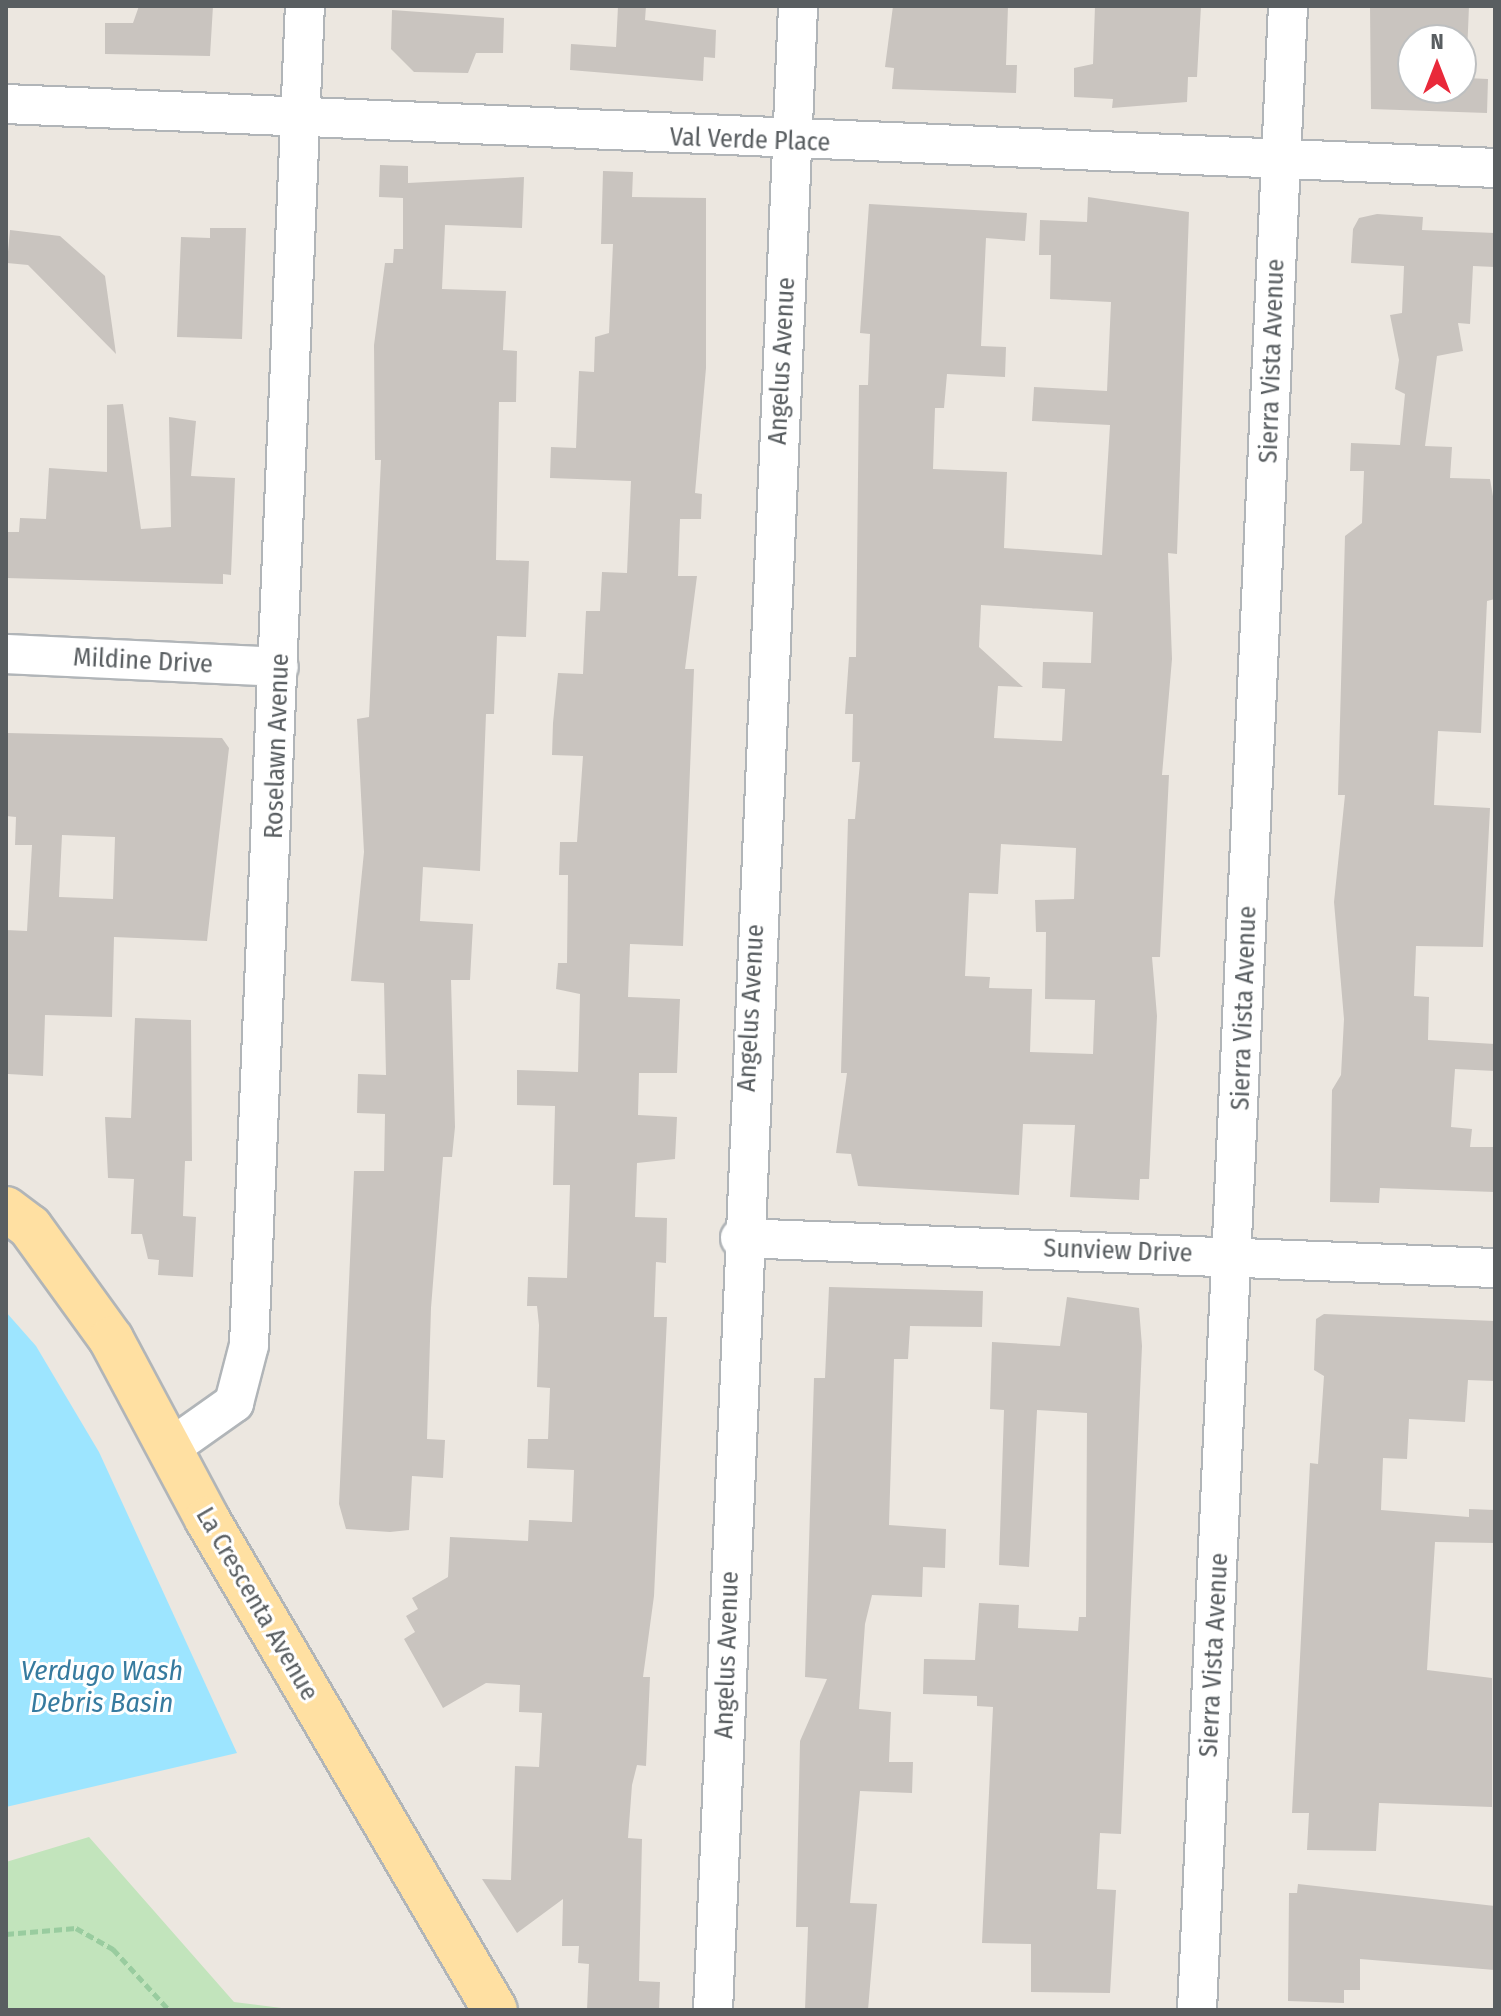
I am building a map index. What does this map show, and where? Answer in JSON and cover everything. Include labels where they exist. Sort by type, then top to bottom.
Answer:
[{"type":"main road","name":"La Crescenta Avenue","points":[[6,1209],[30,1227],[111,1339],[169,1449],[495,2010]]},
{"type":"street","name":"Roselawn Avenue","points":[[169,1449],[234,1403],[249,1345],[305,6]]},
{"type":"street","name":"Angelus Avenue","points":[[713,2010],[740,1238],[798,6]]},
{"type":"street","name":"Sierra Vista Avenue","points":[[1197,2010],[1288,6]]},
{"type":"street","name":"Val Verde Place","points":[[6,104],[792,142],[1495,168]]},
{"type":"street","name":"Mildine Drive","points":[[6,654],[279,667]]},
{"type":"street","name":"Sunview Drive","points":[[740,1238],[1233,1254],[1495,1268]]},
{"type":"path","points":[[6,1934],[76,1928],[113,1949],[169,2010]]},
{"type":"green space","points":[[89,1837],[234,2002],[297,2010],[6,2010],[6,1862]]},
{"type":"water","name":"Verdugo Wash Debris Basin","points":[[6,1312],[36,1346],[99,1452],[237,1753],[6,1807]]},
{"type":"building","points":[[139,6],[213,6],[210,56],[105,54],[105,23],[133,23]]},
{"type":"building","points":[[618,6],[646,6],[645,20],[716,30],[715,58],[704,57],[703,81],[570,70],[571,44],[616,47]]},
{"type":"building","points":[[893,6],[1008,6],[1006,65],[1017,65],[1016,93],[892,89],[894,68],[885,67]]},
{"type":"building","points":[[1095,6],[1201,6],[1197,77],[1188,77],[1187,102],[1112,108],[1113,99],[1074,97],[1074,68],[1093,64]]},
{"type":"building","points":[[1370,6],[1469,6],[1468,24],[1397,24],[1397,104],[1477,104],[1477,78],[1488,79],[1487,113],[1371,109]]},
{"type":"building","points":[[392,10],[504,18],[503,53],[476,53],[468,73],[414,72],[391,49]]},
{"type":"building","points":[[380,165],[408,166],[408,183],[524,177],[522,228],[445,225],[442,289],[506,291],[503,350],[517,351],[516,402],[499,402],[496,560],[529,561],[526,637],[497,636],[494,714],[486,714],[480,871],[423,867],[420,921],[473,924],[470,980],[451,980],[455,1127],[452,1157],[443,1157],[431,1308],[427,1439],[445,1440],[443,1478],[412,1476],[409,1530],[390,1532],[346,1529],[339,1504],[354,1171],[384,1171],[385,1114],[357,1113],[358,1074],[386,1075],[384,983],[351,981],[364,852],[357,719],[369,717],[381,460],[375,460],[374,345],[385,263],[393,263],[394,249],[403,249],[403,198],[379,197]]},
{"type":"building","points":[[603,171],[633,172],[632,197],[706,198],[706,368],[695,493],[702,494],[701,519],[680,519],[678,576],[697,576],[685,669],[694,669],[683,946],[630,944],[628,997],[680,999],[677,1073],[639,1073],[638,1115],[677,1117],[675,1159],[637,1163],[635,1217],[667,1218],[666,1263],[656,1262],[654,1317],[667,1317],[654,1596],[643,1677],[650,1677],[646,1766],[637,1765],[632,1785],[628,1838],[642,1839],[639,1981],[660,1982],[659,2010],[587,2010],[589,1964],[578,1963],[579,1946],[562,1946],[563,1899],[517,1933],[482,1879],[511,1880],[515,1766],[539,1767],[542,1713],[519,1712],[520,1685],[486,1683],[443,1708],[404,1639],[415,1632],[406,1616],[418,1609],[412,1598],[448,1577],[450,1537],[528,1541],[529,1520],[572,1522],[574,1470],[527,1468],[528,1439],[548,1439],[550,1388],[537,1387],[539,1325],[537,1306],[527,1306],[528,1277],[567,1278],[570,1185],[553,1185],[555,1106],[517,1105],[517,1070],[578,1072],[580,994],[556,989],[558,963],[567,963],[568,875],[559,875],[560,842],[577,842],[583,756],[552,755],[553,723],[558,673],[583,674],[586,611],[600,611],[602,572],[627,573],[631,481],[550,478],[551,447],[576,448],[579,371],[594,372],[595,337],[609,333],[613,244],[601,244]]},
{"type":"building","points":[[1088,197],[1189,212],[1177,554],[1168,553],[1172,659],[1162,775],[1169,775],[1160,957],[1152,957],[1157,1016],[1149,1179],[1140,1179],[1139,1200],[1070,1197],[1075,1125],[1023,1124],[1019,1195],[858,1186],[851,1154],[836,1153],[847,1073],[841,1073],[848,819],[855,819],[860,762],[852,762],[853,714],[845,714],[849,657],[856,657],[859,385],[868,385],[870,334],[860,333],[869,204],[1027,213],[1025,241],[986,238],[981,346],[1006,347],[1005,377],[947,374],[944,408],[935,408],[933,469],[1007,472],[1004,548],[1102,555],[1110,425],[1032,421],[1034,387],[1107,391],[1111,302],[1050,299],[1051,255],[1039,255],[1040,220],[1087,222]],"holes":[[[981,605],[1093,612],[1091,663],[1043,662],[1042,688],[1065,689],[1062,741],[994,738],[998,686],[1023,687],[979,647]],[[1001,844],[1076,848],[1074,899],[1035,900],[1036,932],[1046,932],[1045,999],[1095,1000],[1093,1054],[1030,1052],[1032,989],[989,988],[990,977],[965,976],[969,893],[998,894]]]},
{"type":"building","points":[[1377,214],[1423,217],[1422,230],[1495,233],[1495,267],[1473,266],[1470,324],[1458,323],[1463,351],[1437,356],[1425,446],[1452,447],[1450,478],[1490,479],[1495,508],[1495,599],[1487,601],[1481,733],[1438,731],[1434,805],[1490,808],[1483,947],[1416,946],[1414,996],[1429,997],[1428,1040],[1495,1044],[1495,1071],[1455,1069],[1451,1127],[1472,1129],[1470,1147],[1495,1147],[1495,1192],[1380,1188],[1379,1203],[1330,1202],[1332,1090],[1341,1075],[1344,1019],[1334,902],[1345,795],[1338,795],[1345,536],[1362,523],[1364,471],[1350,471],[1351,443],[1400,445],[1405,394],[1395,389],[1399,360],[1390,315],[1402,313],[1404,266],[1351,263],[1353,229],[1359,218]]},
{"type":"building","points":[[210,228],[246,228],[242,339],[177,337],[181,237],[210,238]]},
{"type":"building","points":[[10,230],[60,236],[105,276],[116,354],[28,265],[7,263]]},
{"type":"building","points":[[123,404],[141,529],[171,527],[169,417],[196,421],[191,476],[235,478],[231,575],[223,574],[223,584],[6,578],[6,532],[19,532],[20,518],[46,519],[49,468],[107,472],[107,405]]},
{"type":"building","points":[[7,733],[222,738],[229,748],[207,941],[114,937],[112,1017],[45,1015],[43,1076],[8,1074],[6,930],[27,931],[32,845],[15,845],[16,817],[6,816]],"holes":[[[62,835],[115,837],[113,899],[59,897]]]},
{"type":"building","points":[[135,1018],[191,1020],[192,1161],[185,1161],[183,1216],[196,1217],[193,1277],[158,1275],[159,1260],[148,1259],[142,1234],[131,1234],[134,1179],[108,1178],[105,1117],[131,1118]]},
{"type":"building","points":[[829,1287],[983,1291],[982,1327],[910,1326],[908,1359],[894,1359],[889,1525],[946,1529],[945,1568],[923,1567],[922,1597],[872,1595],[865,1624],[859,1709],[891,1712],[889,1762],[913,1762],[912,1793],[860,1791],[850,1903],[877,1904],[868,2010],[805,2010],[808,1927],[796,1927],[800,1741],[827,1679],[805,1677],[814,1378],[825,1378]]},
{"type":"building","points":[[1067,1297],[1139,1308],[1142,1346],[1121,1834],[1100,1833],[1097,1889],[1116,1890],[1110,1993],[1031,1992],[1031,1944],[982,1943],[993,1707],[977,1706],[977,1696],[923,1694],[924,1659],[975,1660],[979,1603],[1019,1605],[1018,1628],[1078,1631],[1079,1617],[1086,1617],[1087,1413],[1037,1410],[1029,1567],[999,1565],[1004,1410],[990,1409],[992,1342],[1060,1346]]},
{"type":"building","points":[[1324,1314],[1495,1321],[1495,1381],[1468,1380],[1465,1422],[1409,1419],[1407,1459],[1383,1458],[1381,1510],[1469,1517],[1469,1509],[1495,1510],[1495,1543],[1435,1542],[1427,1670],[1492,1678],[1492,1807],[1379,1803],[1376,1851],[1307,1850],[1309,1813],[1292,1813],[1310,1463],[1318,1464],[1324,1376],[1314,1370],[1316,1319]]},
{"type":"building","points":[[1298,1884],[1495,1906],[1495,1970],[1360,1959],[1360,1990],[1344,1990],[1344,2003],[1288,2001],[1289,1893],[1297,1893]]}]
